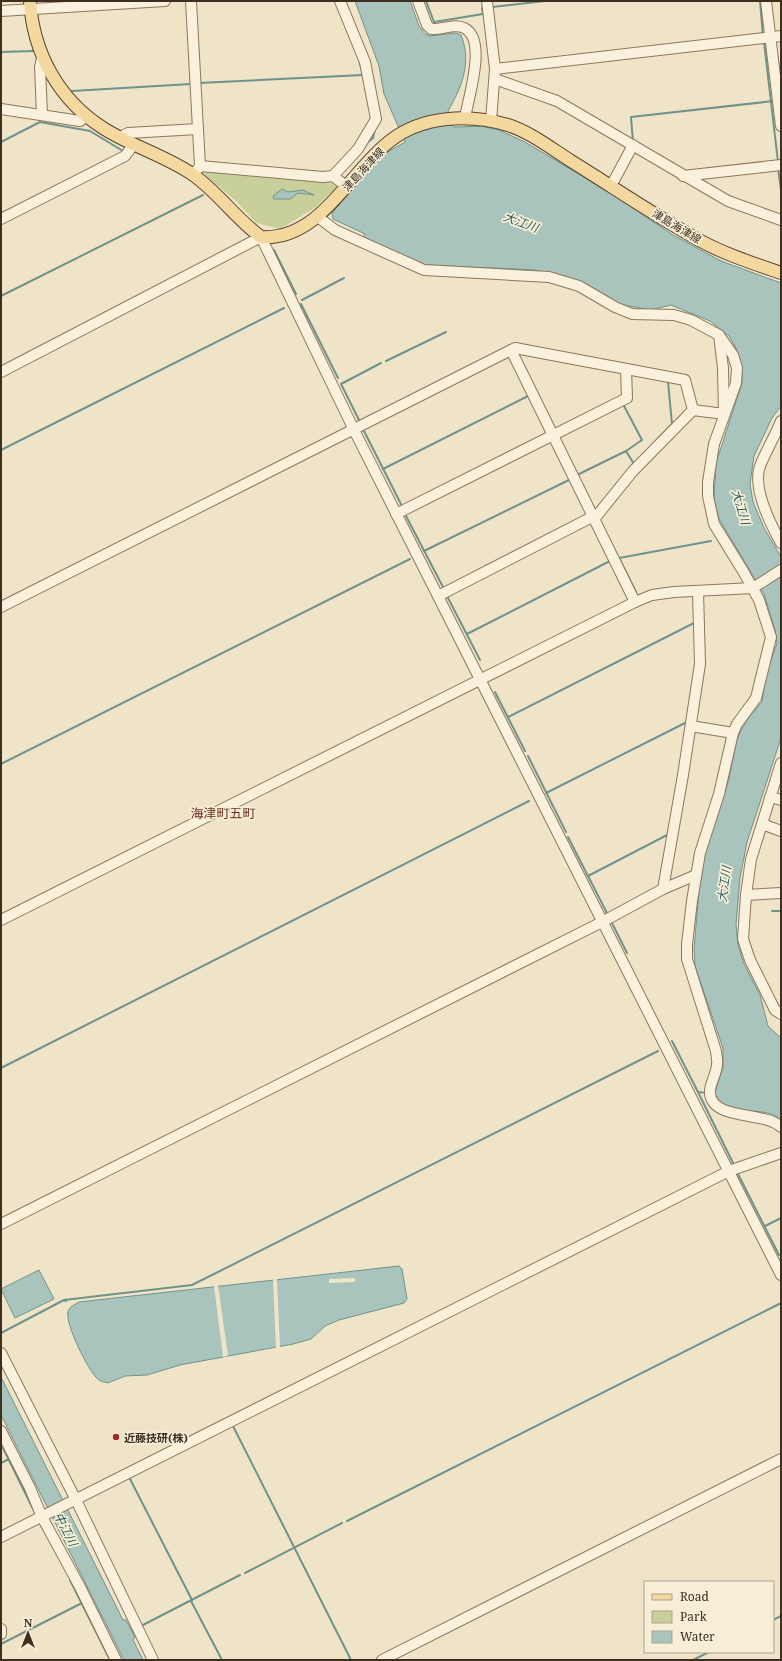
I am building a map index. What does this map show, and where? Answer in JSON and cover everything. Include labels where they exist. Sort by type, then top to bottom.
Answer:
[{"type":"main road","points":[[31,5],[32,24],[42,58],[58,86],[87,116],[103,128],[134,144],[173,162],[197,170],[220,198],[252,230],[262,237]]},
{"type":"main road","name":"津島海津線","points":[[262,237],[282,236],[318,217],[368,160],[384,145],[403,132],[419,125],[462,118],[509,126],[527,135],[698,240],[734,257],[781,273]]},
{"type":"street","points":[[1,10],[31,5],[165,1]]},
{"type":"street","points":[[190,1],[198,129],[197,170],[323,177],[333,176],[358,149],[376,119],[365,62],[340,1]]},
{"type":"street","points":[[418,1],[426,25],[431,29],[458,26],[464,27],[472,34],[477,58],[462,118]]},
{"type":"street","points":[[487,1],[495,74],[490,122]]},
{"type":"street","points":[[766,1],[776,37],[781,126]]},
{"type":"street","points":[[495,74],[776,37]]},
{"type":"street","points":[[42,58],[40,67],[42,115]]},
{"type":"street","points":[[495,74],[557,101],[728,201],[781,220]]},
{"type":"street","points":[[1,109],[80,121],[87,116]]},
{"type":"street","points":[[120,137],[128,132],[198,129]]},
{"type":"street","points":[[1,219],[125,156],[134,144]]},
{"type":"street","points":[[611,186],[632,145]]},
{"type":"street","points":[[683,176],[781,165]]},
{"type":"street","points":[[333,176],[346,186]]},
{"type":"street","points":[[318,217],[336,230],[424,270],[549,277],[579,286],[614,307],[632,314],[674,315],[691,320],[719,335],[733,355],[737,368],[736,383],[714,444],[708,482],[708,496],[714,524],[754,588],[771,637],[756,698],[737,724],[733,733],[719,794],[700,853],[687,944],[687,959],[716,1051],[717,1063],[710,1092],[711,1097],[719,1108],[727,1112],[767,1118],[781,1127]]},
{"type":"street","points":[[2,371],[262,237],[354,430],[729,1171],[777,1258],[781,1275]]},
{"type":"street","points":[[1,607],[515,348],[685,380],[693,410]]},
{"type":"street","points":[[511,350],[636,602]]},
{"type":"street","points":[[396,514],[627,398],[626,369]]},
{"type":"street","points":[[693,410],[724,414]]},
{"type":"street","points":[[438,596],[594,517],[633,471],[693,410]]},
{"type":"street","points":[[781,421],[778,436],[759,468],[759,484],[767,515],[781,543]]},
{"type":"street","points":[[1,920],[636,602],[652,595],[674,592],[754,588],[781,570]]},
{"type":"street","points":[[663,889],[700,664],[698,591]]},
{"type":"street","points":[[691,726],[733,733]]},
{"type":"street","points":[[781,763],[751,858],[746,895],[743,939],[750,960],[775,1010],[781,1014]]},
{"type":"street","points":[[770,796],[781,800]]},
{"type":"street","points":[[762,824],[781,831]]},
{"type":"street","points":[[1,1224],[602,922],[663,889],[696,875]]},
{"type":"street","points":[[746,895],[781,892]]},
{"type":"street","points":[[1,1537],[729,1171],[781,1153]]},
{"type":"street","points":[[1,1353],[153,1660]]},
{"type":"street","points":[[1,1431],[116,1660]]},
{"type":"street","points":[[382,1660],[780,1461]]},
{"type":"street","points":[[1,1629],[1,1634]]},
{"type":"green space","points":[[204,172],[334,183],[337,188],[315,208],[280,229],[256,223],[237,202],[204,174]]},
{"type":"water","name":"大江川","points":[[355,1],[410,1],[419,26],[425,34],[430,36],[456,33],[461,35],[466,55],[464,74],[461,84],[448,111],[454,127],[484,126],[499,130],[525,142],[612,194],[673,235],[721,261],[781,283],[781,406],[772,418],[754,456],[750,484],[753,502],[764,528],[781,557],[781,738],[747,842],[740,878],[736,925],[738,945],[744,964],[760,995],[768,1026],[781,1038],[781,1120],[776,1116],[764,1112],[732,1109],[717,1103],[715,1092],[723,1067],[723,1048],[695,966],[694,949],[700,879],[704,856],[729,779],[736,743],[740,732],[749,717],[762,702],[766,674],[777,643],[775,630],[764,594],[719,519],[714,499],[716,463],[742,383],[742,367],[736,348],[729,336],[710,321],[671,305],[651,310],[618,304],[547,273],[535,270],[426,265],[413,261],[363,238],[365,234],[333,219],[332,213],[384,154],[405,142],[384,94],[379,66]]},
{"type":"water","points":[[282,189],[288,192],[303,190],[314,195],[298,193],[290,199],[274,199],[273,196]]},
{"type":"water","points":[[399,1266],[402,1269],[407,1299],[404,1303],[339,1320],[325,1326],[311,1339],[293,1344],[180,1365],[147,1375],[125,1376],[108,1383],[99,1380],[95,1376],[84,1359],[70,1327],[68,1318],[69,1309],[79,1302]]},
{"type":"water","points":[[39,1270],[54,1299],[15,1318],[1,1289]]},
{"type":"water","name":"中江川","points":[[1,1377],[123,1620],[126,1620],[135,1637],[133,1640],[143,1660],[124,1660],[1,1415]]},
{"type":"pier","points":[[355,1278],[355,1282],[329,1283],[329,1279]]},
{"type":"pier","points":[[273,1279],[277,1279],[280,1347],[276,1349]]},
{"type":"pier","points":[[218,1285],[228,1356],[223,1357],[214,1286]]},
{"type":"waterway","points":[[426,1],[434,22],[483,14],[482,8],[484,8]]},
{"type":"waterway","points":[[492,7],[545,1]]},
{"type":"waterway","points":[[760,1],[763,36]]},
{"type":"waterway","points":[[764,42],[778,162]]},
{"type":"waterway","points":[[1,52],[33,51]]},
{"type":"waterway","points":[[359,60],[362,71]]},
{"type":"waterway","points":[[199,83],[363,75]]},
{"type":"waterway","points":[[72,91],[191,84]]},
{"type":"waterway","points":[[633,142],[631,117],[774,101]]},
{"type":"waterway","points":[[1,142],[40,122],[90,131],[123,151]]},
{"type":"waterway","points":[[367,143],[373,138],[375,129]]},
{"type":"waterway","points":[[778,168],[781,190]]},
{"type":"waterway","points":[[1,296],[203,195]]},
{"type":"waterway","points":[[274,250],[296,294]]},
{"type":"waterway","points":[[302,300],[344,278]]},
{"type":"waterway","points":[[301,304],[338,378]]},
{"type":"waterway","points":[[1,450],[284,308]]},
{"type":"waterway","points":[[386,361],[446,332]]},
{"type":"waterway","points":[[359,420],[341,384],[381,363]]},
{"type":"waterway","points":[[655,442],[672,424],[668,382]]},
{"type":"waterway","points":[[383,469],[530,395]]},
{"type":"waterway","points":[[577,475],[626,451],[642,440],[623,404]]},
{"type":"waterway","points":[[364,431],[402,506]]},
{"type":"waterway","points":[[626,451],[634,464]]},
{"type":"waterway","points":[[424,551],[571,479]]},
{"type":"waterway","points":[[405,514],[444,589]]},
{"type":"waterway","points":[[619,558],[711,541]]},
{"type":"waterway","points":[[1,764],[410,559]]},
{"type":"waterway","points":[[620,560],[636,592]]},
{"type":"waterway","points":[[467,634],[610,561]]},
{"type":"waterway","points":[[447,596],[480,660]]},
{"type":"waterway","points":[[508,717],[694,623]]},
{"type":"waterway","points":[[495,692],[525,751]]},
{"type":"waterway","points":[[546,793],[687,722]]},
{"type":"waterway","points":[[528,756],[566,832]]},
{"type":"waterway","points":[[1,1068],[529,801]]},
{"type":"waterway","points":[[588,876],[669,834]]},
{"type":"waterway","points":[[568,837],[608,915]]},
{"type":"waterway","points":[[772,911],[781,911]]},
{"type":"waterway","points":[[611,921],[627,953]]},
{"type":"waterway","points":[[672,1041],[698,1092],[707,1093]]},
{"type":"waterway","points":[[64,1300],[192,1285],[658,1051]]},
{"type":"waterway","points":[[698,1092],[734,1165]]},
{"type":"waterway","points":[[737,1172],[779,1255]]},
{"type":"waterway","points":[[765,1226],[781,1218]]},
{"type":"waterway","points":[[1,1333],[64,1300],[66,1301]]},
{"type":"waterway","points":[[347,1521],[781,1303]]},
{"type":"waterway","points":[[233,1426],[351,1660]]},
{"type":"waterway","points":[[1,1444],[36,1515]]},
{"type":"waterway","points":[[1,1463],[9,1459]]},
{"type":"waterway","points":[[129,1477],[192,1600]]},
{"type":"waterway","points":[[245,1573],[342,1523]]},
{"type":"waterway","points":[[41,1526],[46,1533]]},
{"type":"waterway","points":[[141,1626],[240,1575]]},
{"type":"waterway","points":[[70,1580],[110,1660]]},
{"type":"waterway","points":[[191,1601],[222,1660]]},
{"type":"waterway","points":[[1,1644],[82,1603]]},
{"type":"waterway","points":[[774,1620],[781,1616]]},
{"type":"waterway","points":[[693,1660],[707,1653]]},
{"type":"place","name":"近藤技研(株)","points":[[116,1437]]},
{"type":"district","name":"海津町五町","points":[[223,813]]}]
